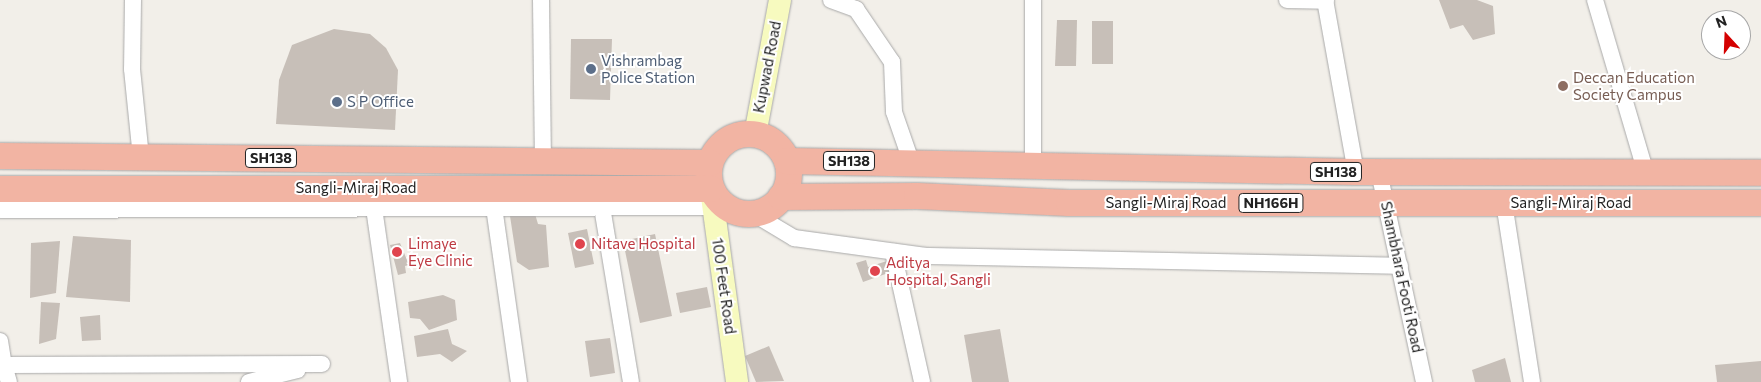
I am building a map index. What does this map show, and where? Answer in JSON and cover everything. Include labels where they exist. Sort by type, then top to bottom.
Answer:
[{"type":"highway","points":[[755,135],[775,143],[786,161],[789,179],[781,197],[754,214],[728,208],[712,198],[710,163],[725,141],[755,135]]},
{"type":"highway","name":"Sangli-Miraj Road","points":[[0,156],[710,163]]},
{"type":"highway","name":"Sangli-Miraj Road","points":[[786,161],[911,160],[1033,167],[1367,172],[1761,173]]},
{"type":"highway","name":"Sangli-Miraj Road","points":[[0,189],[712,198]]},
{"type":"highway","name":"Sangli-Miraj Road","points":[[781,197],[1386,203],[1761,203]]},
{"type":"main road","name":"Kupwad Road","points":[[755,135],[780,0]]},
{"type":"main road","name":"100 Feet Road","points":[[712,198],[737,382]]},
{"type":"street","points":[[132,0],[132,69],[141,157]]},
{"type":"street","points":[[541,0],[543,160]]},
{"type":"street","points":[[831,0],[856,9],[892,62],[894,112],[911,160]]},
{"type":"street","points":[[1033,0],[1033,167]]},
{"type":"street","points":[[1287,0],[1325,0]]},
{"type":"street","name":"Shambhara Footi Road","points":[[1325,0],[1367,172],[1386,203],[1424,382]]},
{"type":"street","points":[[1595,0],[1646,173]]},
{"type":"street","points":[[0,210],[602,207],[712,198]]},
{"type":"street","points":[[1504,203],[1532,382]]},
{"type":"street","points":[[494,207],[519,382]]},
{"type":"street","points":[[602,207],[631,382]]},
{"type":"street","points":[[374,208],[400,382]]},
{"type":"street","points":[[754,214],[794,238],[893,252],[1120,262],[1400,266]]},
{"type":"street","points":[[893,252],[922,382]]},
{"type":"street","points":[[0,342],[9,382]]},
{"type":"street","points":[[4,365],[322,364],[249,382]]},
{"type":"building","points":[[1439,0],[1477,0],[1493,6],[1495,34],[1473,40],[1463,25],[1450,29]]},
{"type":"building","points":[[1057,20],[1077,20],[1076,66],[1055,66]]},
{"type":"building","points":[[1092,21],[1113,21],[1113,64],[1092,64]]},
{"type":"building","name":"S P Office","points":[[334,29],[370,34],[386,48],[398,70],[395,130],[276,124],[279,80],[292,45]]},
{"type":"building","name":"Vishrambag Police Station","points":[[571,39],[612,39],[610,100],[570,99]]},
{"type":"building","points":[[535,214],[538,224],[546,225],[549,267],[529,270],[517,262],[510,216]]},
{"type":"building","points":[[587,229],[594,264],[575,268],[568,233]]},
{"type":"building","points":[[655,234],[672,316],[640,323],[623,241]]},
{"type":"building","points":[[73,236],[131,240],[130,302],[66,297]]},
{"type":"building","points":[[60,241],[56,293],[30,298],[31,243]]},
{"type":"building","points":[[400,243],[409,265],[405,266],[406,273],[398,275],[390,245]]},
{"type":"building","points":[[866,260],[868,267],[887,261],[891,272],[863,282],[856,263]]},
{"type":"building","points":[[707,287],[711,307],[680,313],[676,293]]},
{"type":"building","points":[[443,295],[455,300],[457,320],[429,330],[420,319],[410,318],[408,302]]},
{"type":"building","points":[[41,302],[60,303],[56,339],[39,344]]},
{"type":"building","points":[[100,315],[101,340],[82,341],[80,317]]},
{"type":"building","points":[[448,329],[452,344],[467,351],[452,362],[440,354],[417,357],[414,336]]},
{"type":"building","points":[[1000,329],[1009,382],[972,382],[964,335]]},
{"type":"building","points":[[610,338],[615,373],[590,377],[585,341]]},
{"type":"building","points":[[769,346],[784,381],[756,382],[745,356]]},
{"type":"building","points":[[1505,358],[1511,382],[1475,382],[1472,370]]},
{"type":"building","points":[[1761,361],[1761,382],[1717,382],[1715,365]]},
{"type":"place","name":"Vishrambag Police Station","points":[[591,69]]},
{"type":"place","name":"Deccan Education Society Campus","points":[[1563,86]]},
{"type":"place","name":"S P Office","points":[[337,102]]},
{"type":"place","name":"Nitave Hospital","points":[[580,244]]},
{"type":"place","name":"Limaye Eye Clinic","points":[[397,252]]},
{"type":"place","name":"Aditya Hospital, Sangli","points":[[875,271]]}]
